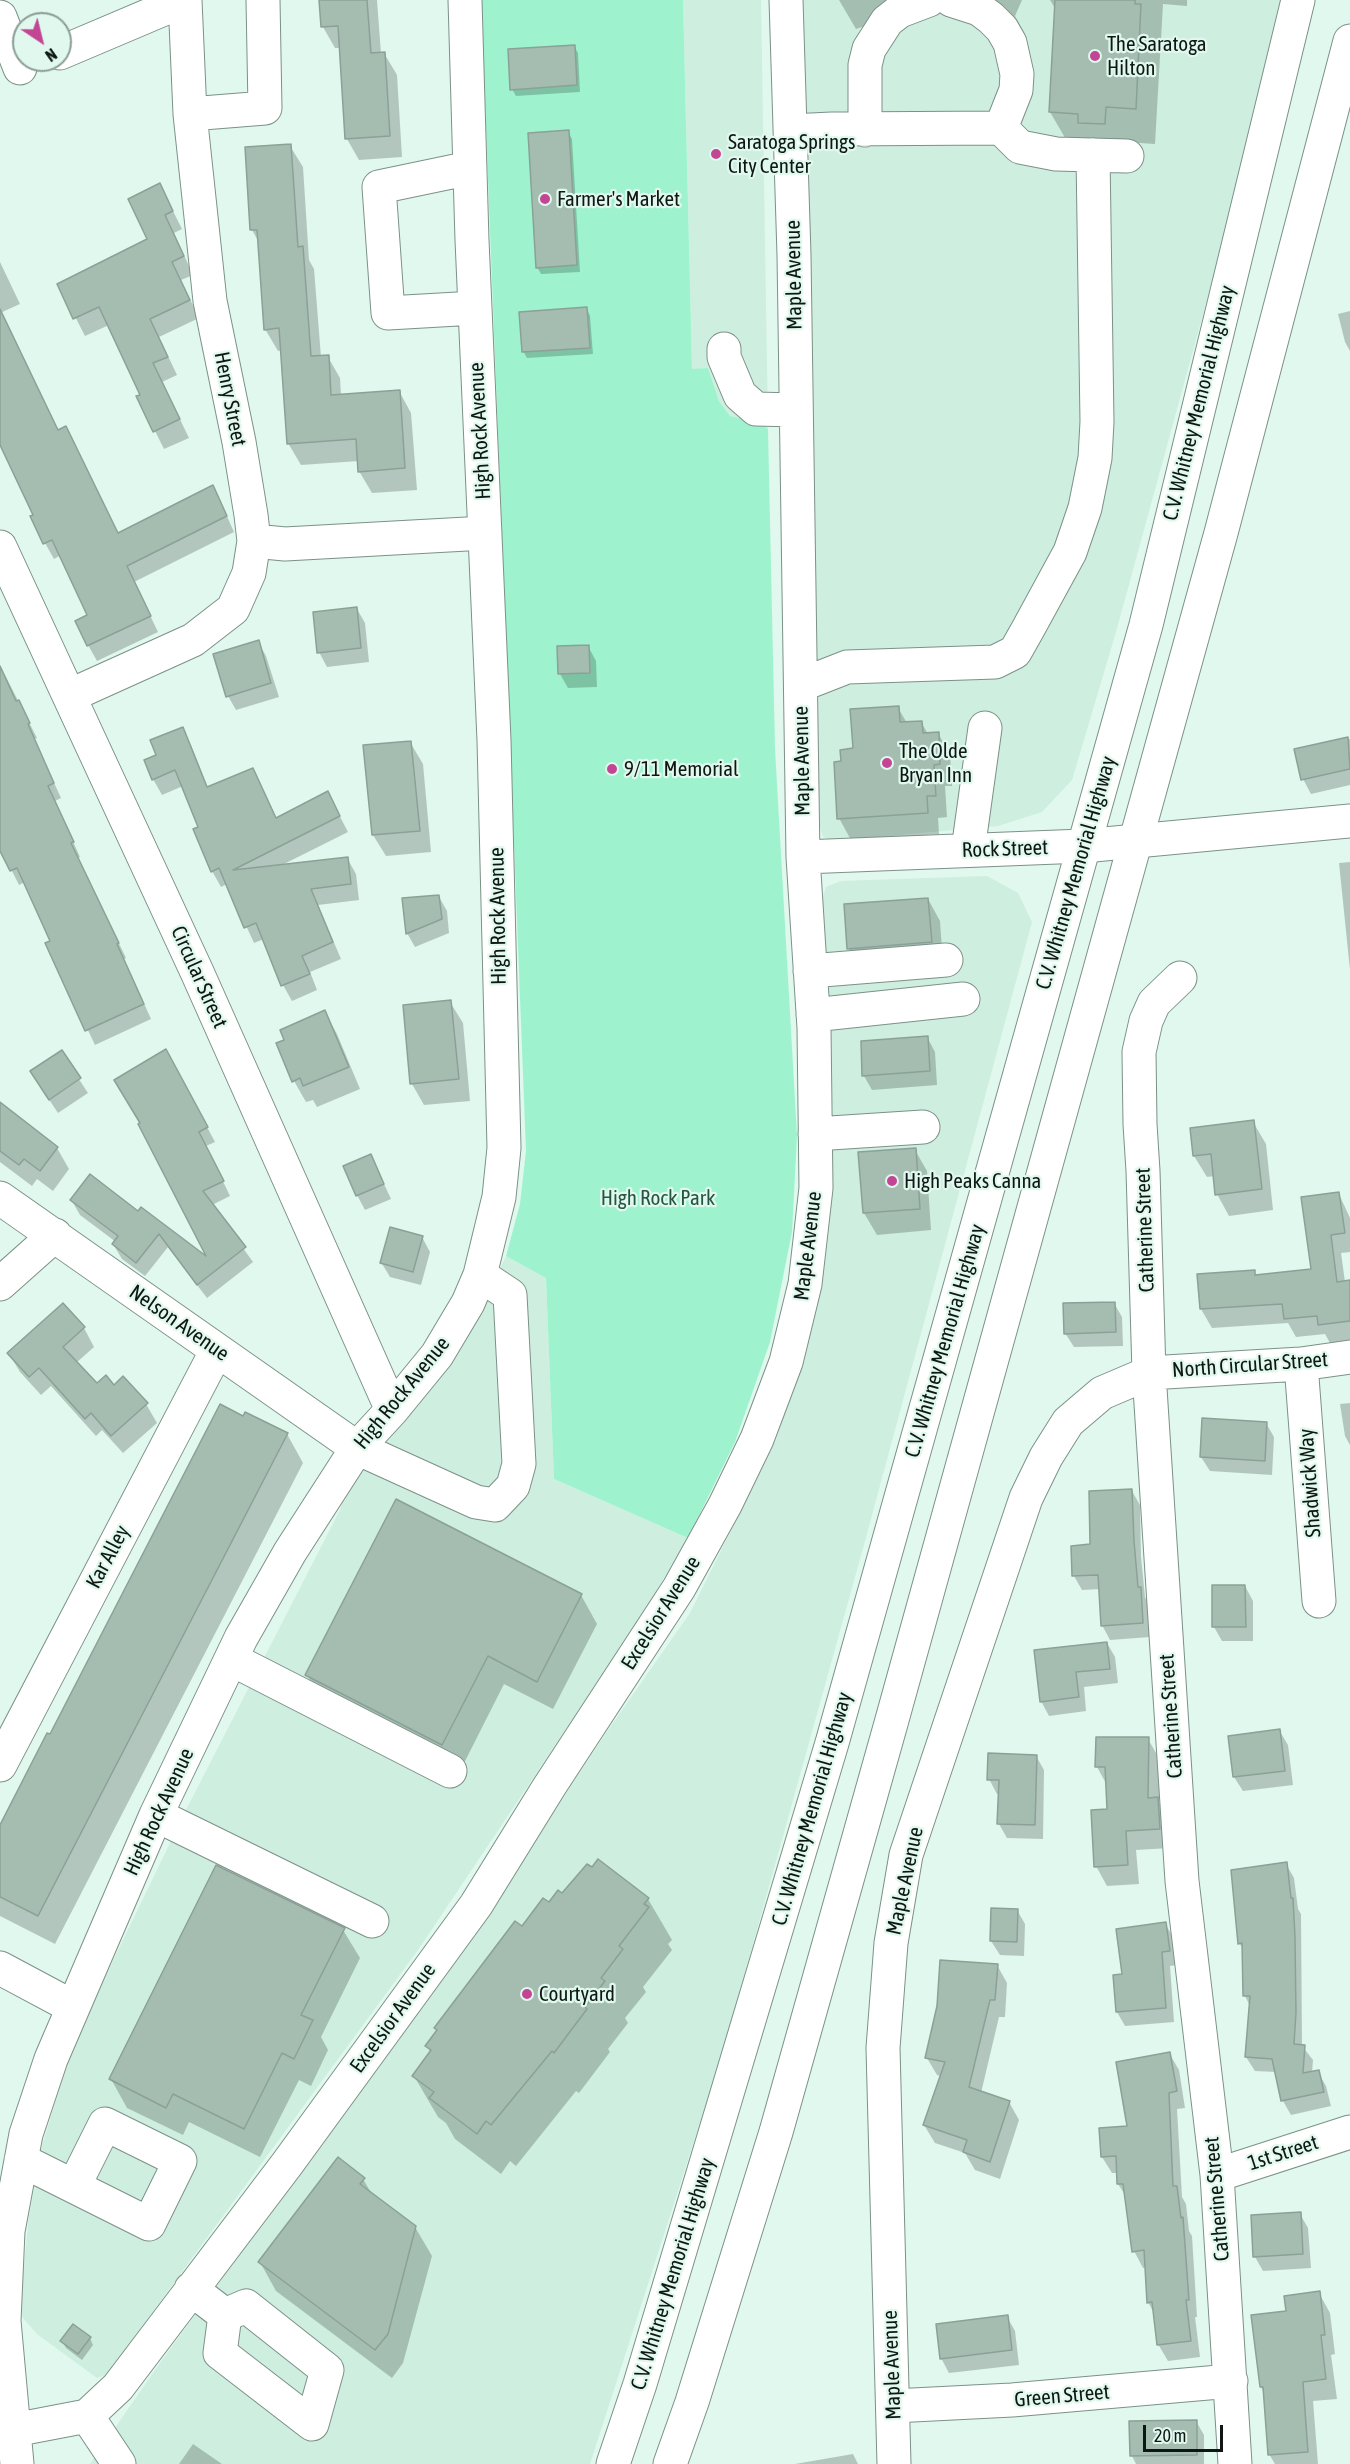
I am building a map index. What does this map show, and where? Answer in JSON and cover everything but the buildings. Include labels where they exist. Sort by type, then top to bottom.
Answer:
[{"type":"main road","points":[[72,48],[185,0]]},
{"type":"main road","name":"Henry Street","points":[[69,696],[193,640],[233,609],[249,573],[254,542],[239,442],[210,302],[190,114],[185,0]]},
{"type":"main road","points":[[190,114],[265,108],[263,0]]},
{"type":"main road","name":"High Rock Avenue","points":[[14,2430],[2,2320],[8,2231],[27,2133],[51,2059],[156,1815],[231,1659],[290,1552],[357,1448],[437,1355],[468,1303],[480,1275],[499,1197],[504,1148],[494,740],[475,308],[465,0]]},
{"type":"main road","name":"Maple Avenue","points":[[725,1505],[757,1439],[773,1399],[797,1320],[805,1284],[816,1188],[813,1015],[802,857],[791,131],[786,0]]},
{"type":"main road","points":[[865,130],[865,65],[869,49],[887,21],[915,3],[929,0]]},
{"type":"main road","points":[[951,0],[978,9],[991,18],[1002,29],[1010,43],[1017,74],[1016,90],[1001,128]]},
{"type":"main road","name":"C.V. Whitney Memorial Highway","points":[[613,2464],[640,2384],[832,1743],[1146,625],[1298,0]]},
{"type":"main road","points":[[0,16],[12,47]]},
{"type":"main road","points":[[670,2464],[692,2402],[776,2132],[1221,533],[1350,41]]},
{"type":"main road","points":[[791,131],[1001,128],[1020,147],[1056,154],[1127,156]]},
{"type":"main road","points":[[801,685],[847,667],[995,662],[1015,652],[1070,552],[1085,508],[1095,458],[1097,422],[1093,155]]},
{"type":"main road","points":[[470,168],[379,187],[388,313],[475,308]]},
{"type":"main road","points":[[724,349],[724,357],[740,395],[756,409],[796,410]]},
{"type":"main road","points":[[254,542],[285,544],[485,533]]},
{"type":"main road","name":"Circular Street","points":[[2,555],[197,972],[392,1410]]},
{"type":"main road","points":[[968,850],[985,728]]},
{"type":"main road","name":"Rock Street","points":[[802,857],[1083,846],[1350,821]]},
{"type":"main road","points":[[810,971],[946,960]]},
{"type":"main road","name":"Catherine Street","points":[[1180,978],[1154,1003],[1146,1022],[1140,1052],[1140,1124],[1149,1373],[1182,1881],[1217,2175],[1235,2464]]},
{"type":"main road","points":[[813,1015],[963,999]]},
{"type":"main road","points":[[815,1134],[923,1128]]},
{"type":"main road","name":"Nelson Avenue","points":[[0,1198],[357,1448],[476,1502],[495,1505],[513,1486],[519,1464],[510,1295],[480,1275]]},
{"type":"main road","points":[[0,1284],[55,1235]]},
{"type":"main road","name":"Kar Alley","points":[[0,1766],[217,1350]]},
{"type":"main road","name":"North Circular Street","points":[[1149,1373],[1301,1364],[1350,1357]]},
{"type":"main road","name":"Shadwick Way","points":[[1301,1364],[1319,1601]]},
{"type":"main road","name":"Maple Avenue","points":[[892,2460],[893,2406],[883,2048],[891,1943],[906,1855],[1026,1498],[1046,1457],[1068,1422],[1102,1393],[1149,1373]]},
{"type":"main road","name":"Excelsior Avenue","points":[[87,2416],[118,2387],[287,2164],[476,1905],[549,1787],[679,1588],[725,1505]]},
{"type":"main road","points":[[231,1659],[450,1771]]},
{"type":"main road","points":[[156,1815],[372,1921]]},
{"type":"main road","points":[[0,1968],[73,2007]]},
{"type":"main road","name":"1st Street","points":[[1217,2175],[1350,2132]]},
{"type":"main road","points":[[21,2160],[74,2186]]},
{"type":"main road","points":[[191,2289],[225,2315]]},
{"type":"main road","name":"Green Street","points":[[893,2406],[1012,2400],[1231,2381]]},
{"type":"main road","points":[[17,2464],[14,2430],[87,2416],[118,2464]]},
{"type":"shaded area","name":"Saratoga Springs City Center","points":[[683,0],[761,0],[768,429],[759,422],[730,416],[719,401],[708,368],[692,370]]},
{"type":"shaded area","points":[[801,0],[1289,0],[1116,632],[1072,780],[1042,812],[998,826],[834,841],[823,837],[819,824]]},
{"type":"shaded area","points":[[987,876],[1018,893],[1032,922],[865,1541],[725,2045],[590,2464],[90,2464],[162,2360],[444,1977],[606,1733],[690,1613],[776,1440],[818,1301],[833,1119],[821,903],[826,887],[841,881]]},
{"type":"shaded area","points":[[506,1256],[546,1278],[554,1479],[688,1538],[637,1623],[418,1950],[107,2374],[97,2378],[37,2334],[23,2318],[20,2304],[29,2216],[43,2142],[74,2041],[187,1808],[341,1508],[340,1496],[481,1311]]},
{"type":"green space","name":"High Rock Park","points":[[481,0],[683,0],[692,369],[708,368],[719,401],[730,416],[759,422],[768,429],[775,749],[797,1136],[792,1232],[770,1342],[735,1442],[688,1538],[554,1479],[546,1278],[506,1256],[520,1204],[526,1151]]},
{"type":"place","name":"The Saratoga Hilton","points":[[1095,56]]},
{"type":"place","name":"Saratoga Springs City Center","points":[[716,154]]},
{"type":"place","name":"Farmer's Market","points":[[545,199]]},
{"type":"place","name":"The Olde Bryan Inn","points":[[887,763]]},
{"type":"place","name":"9/11 Memorial","points":[[612,769]]},
{"type":"place","name":"High Peaks Canna","points":[[892,1181]]},
{"type":"place","name":"Courtyard","points":[[527,1994]]}]
